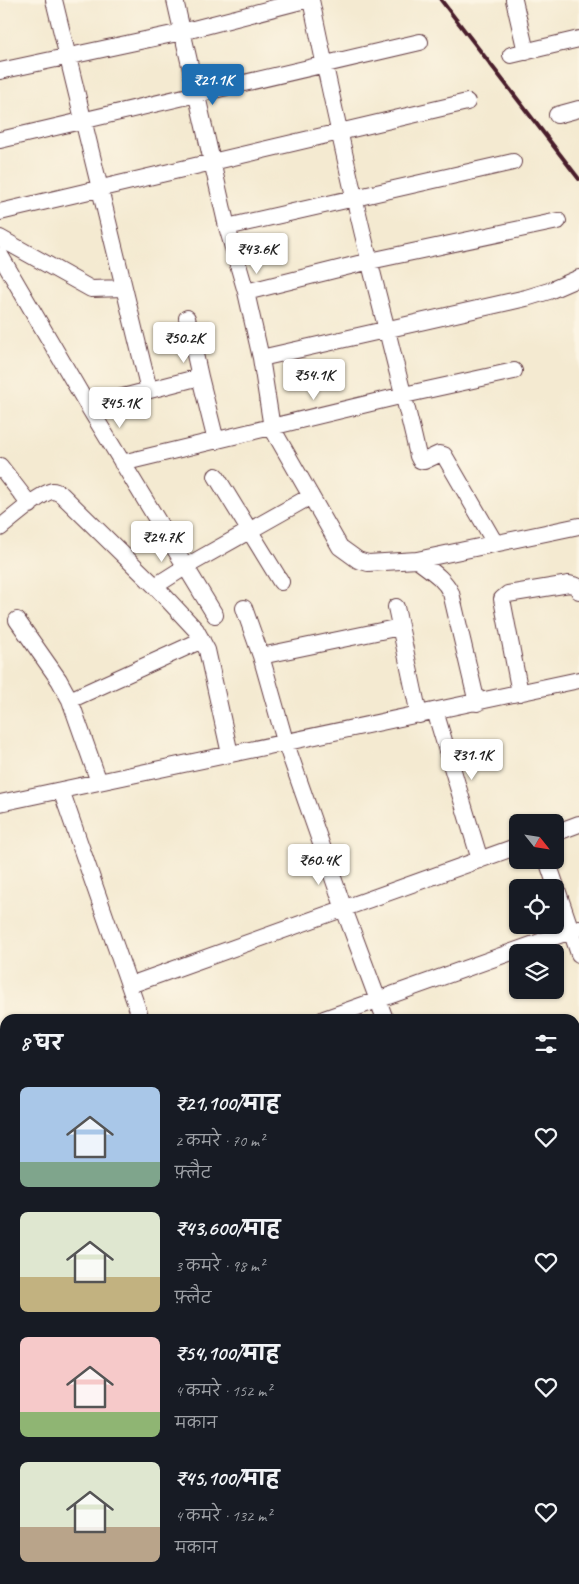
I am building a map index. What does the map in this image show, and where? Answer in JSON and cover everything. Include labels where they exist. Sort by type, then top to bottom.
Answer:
[{"type":"street","points":[[54,0],[149,390]]},
{"type":"street","points":[[175,0],[227,227],[246,292],[261,358],[272,428],[340,548],[358,560],[368,563],[417,560],[579,526]]},
{"type":"street","points":[[0,71],[182,32],[305,0]]},
{"type":"street","points":[[311,0],[324,64],[386,330],[419,459],[424,461],[439,454],[444,455],[494,543]]},
{"type":"street","points":[[514,0],[519,53],[579,39]]},
{"type":"street","points":[[0,140],[420,42]]},
{"type":"street","points":[[0,212],[467,102]]},
{"type":"street","points":[[557,115],[579,109]]},
{"type":"street","points":[[227,227],[513,162]]},
{"type":"street","points":[[246,292],[370,261],[558,221]]},
{"type":"street","points":[[0,238],[91,289],[124,288]]},
{"type":"street","points":[[0,258],[215,615]]},
{"type":"street","points":[[261,358],[526,298],[550,291],[579,278]]},
{"type":"street","points":[[187,318],[216,441]]},
{"type":"street","points":[[122,463],[404,395],[514,371]]},
{"type":"street","points":[[88,406],[200,376]]},
{"type":"street","points":[[1,470],[30,505]]},
{"type":"street","points":[[216,476],[251,530],[281,582]]},
{"type":"street","points":[[0,528],[48,492],[57,492],[155,586],[188,620],[202,640],[208,657],[230,754]]},
{"type":"street","points":[[155,586],[311,496]]},
{"type":"street","points":[[417,560],[441,578],[447,585],[477,702]]},
{"type":"street","points":[[520,693],[502,599],[508,594],[569,584],[577,586],[579,591]]},
{"type":"street","points":[[396,607],[400,627],[427,713],[480,860]]},
{"type":"street","points":[[244,608],[261,656],[285,741],[383,1014]]},
{"type":"street","points":[[17,620],[59,680],[70,700],[99,782]]},
{"type":"street","points":[[261,656],[400,627]]},
{"type":"street","points":[[70,700],[202,640]]},
{"type":"street","points":[[0,803],[579,680]]},
{"type":"street","points":[[61,790],[139,1014]]},
{"type":"street","points":[[564,830],[579,824]]},
{"type":"street","points":[[130,985],[509,849]]},
{"type":"street","points":[[551,869],[575,930],[579,954]]},
{"type":"street","points":[[338,1014],[575,930]]},
{"type":"railway","points":[[441,0],[579,179]]}]
